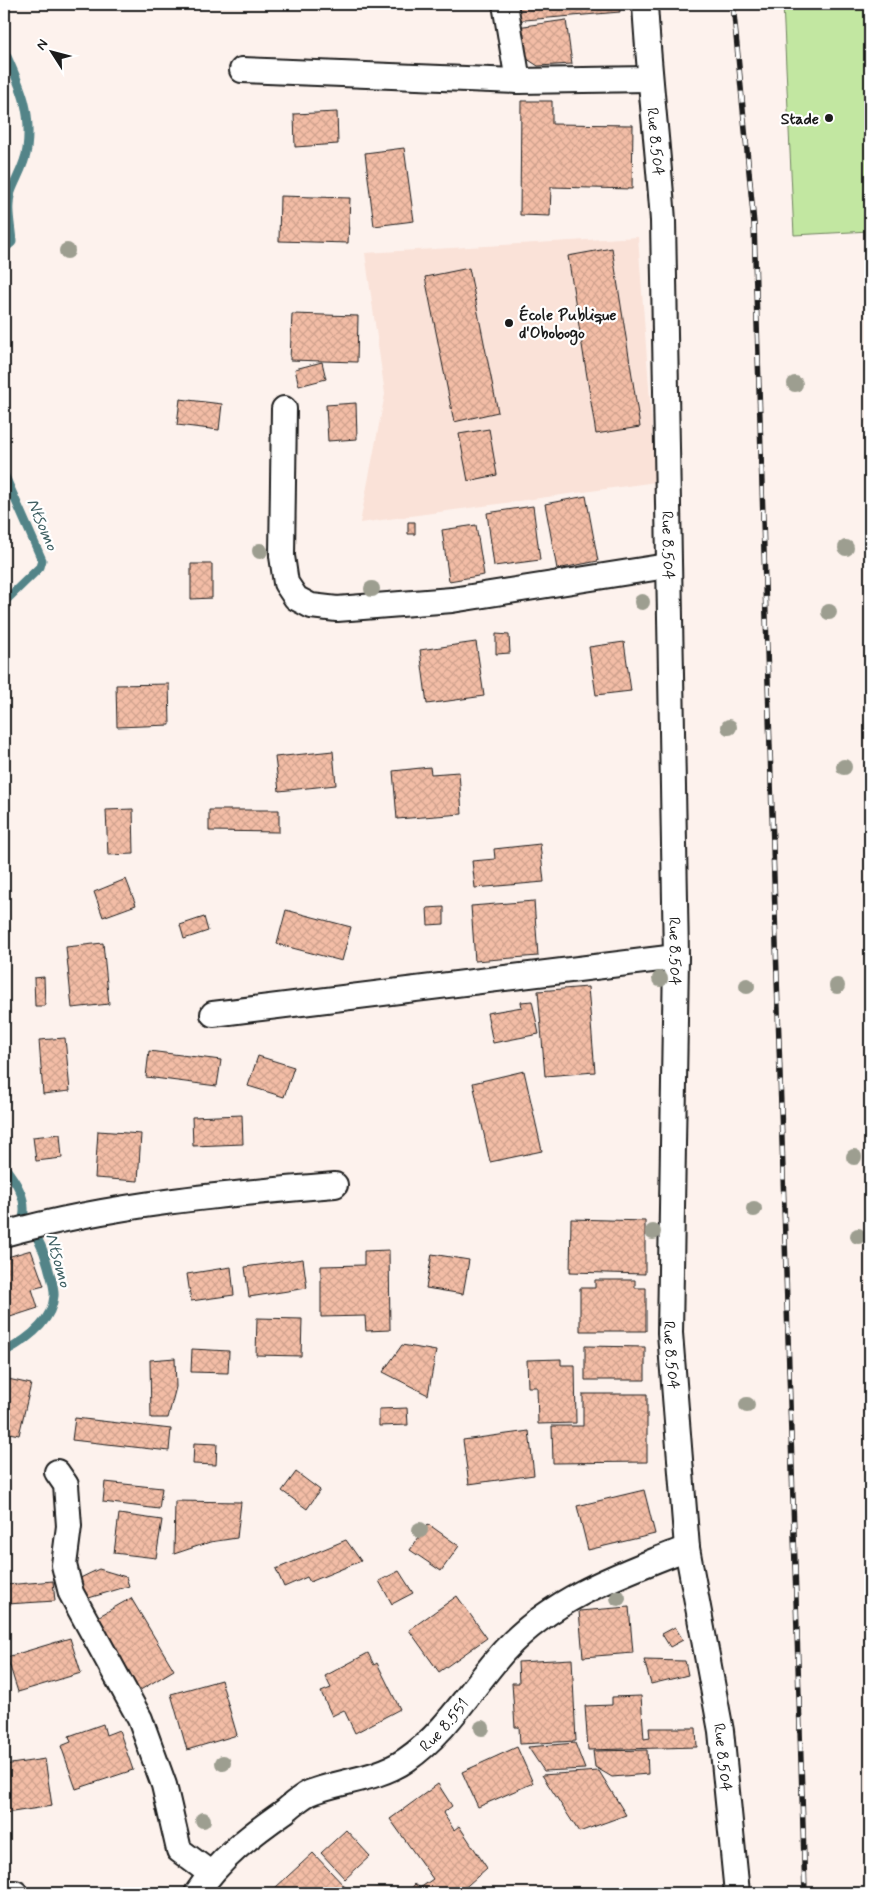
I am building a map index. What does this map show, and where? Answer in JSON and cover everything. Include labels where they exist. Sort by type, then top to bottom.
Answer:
[{"type":"street","points":[[504,4],[518,81]]},
{"type":"street","name":"Rue 8.504","points":[[645,4],[649,79],[657,130],[663,221],[667,566],[676,957],[670,1333],[687,1548],[721,1731],[737,1893]]},
{"type":"street","points":[[242,70],[518,81],[649,79]]},
{"type":"street","points":[[284,409],[282,556],[286,583],[296,598],[311,606],[337,609],[452,600],[667,566]]},
{"type":"street","points":[[213,1014],[676,957]]},
{"type":"street","points":[[4,1234],[48,1222],[124,1208],[230,1193],[335,1185]]},
{"type":"street","points":[[57,1472],[66,1485],[69,1526],[64,1565],[71,1594],[140,1719],[164,1784],[178,1850],[210,1873]]},
{"type":"street","name":"Rue 8.551","points":[[197,1893],[210,1873],[258,1830],[308,1794],[366,1777],[404,1762],[427,1744],[505,1650],[544,1614],[593,1586],[687,1548]]},
{"type":"street","points":[[10,1893],[15,1893]]},
{"type":"shaded area","name":"École Publique d'Obobogo","points":[[638,237],[656,482],[360,523],[385,394],[365,253]]},
{"type":"green space","name":"Stade","points":[[783,4],[870,4],[870,231],[794,235]]},
{"type":"building","points":[[511,4],[619,4],[620,12],[513,21]]},
{"type":"building","points":[[566,20],[572,64],[538,66],[521,55],[517,27]]},
{"type":"building","points":[[521,101],[552,101],[552,124],[633,125],[632,189],[551,187],[550,216],[520,215]]},
{"type":"building","points":[[337,112],[338,144],[295,147],[294,114]]},
{"type":"building","points":[[404,148],[414,221],[374,226],[365,153]]},
{"type":"building","points":[[280,196],[350,198],[348,243],[279,241]]},
{"type":"building","points":[[612,248],[640,427],[596,434],[568,256]]},
{"type":"building","points":[[469,268],[498,412],[454,422],[425,277]]},
{"type":"building","points":[[292,314],[358,316],[357,362],[290,360]]},
{"type":"building","points":[[322,362],[326,379],[299,386],[295,369]]},
{"type":"building","points":[[180,399],[222,404],[219,430],[177,425]]},
{"type":"building","points":[[356,403],[357,439],[328,441],[326,405]]},
{"type":"building","points":[[489,429],[497,475],[468,481],[459,434]]},
{"type":"building","points":[[586,496],[598,561],[557,569],[545,504]]},
{"type":"building","points":[[533,506],[540,560],[494,566],[487,513]]},
{"type":"building","points":[[408,522],[415,522],[415,534],[408,534]]},
{"type":"building","points":[[476,525],[484,575],[449,581],[442,530]]},
{"type":"building","points":[[191,564],[212,564],[212,598],[191,599]]},
{"type":"building","points":[[496,634],[509,635],[510,653],[496,654]]},
{"type":"building","points":[[476,642],[484,696],[427,704],[420,650]]},
{"type":"building","points":[[624,642],[631,691],[596,695],[589,647]]},
{"type":"building","points":[[169,684],[170,725],[117,727],[116,685]]},
{"type":"building","points":[[333,751],[336,785],[279,791],[275,757]]},
{"type":"building","points":[[430,767],[431,774],[459,772],[462,814],[397,819],[393,771]]},
{"type":"building","points":[[133,809],[134,854],[108,855],[106,810]]},
{"type":"building","points":[[209,810],[279,810],[279,832],[209,831]]},
{"type":"building","points":[[540,844],[544,882],[475,888],[472,861],[495,859],[494,849]]},
{"type":"building","points":[[126,879],[136,905],[103,917],[94,892]]},
{"type":"building","points":[[534,901],[538,956],[475,961],[471,906]]},
{"type":"building","points":[[444,907],[444,924],[428,925],[427,908]]},
{"type":"building","points":[[286,910],[351,927],[342,961],[277,944]]},
{"type":"building","points":[[204,917],[208,931],[184,939],[180,925]]},
{"type":"building","points":[[103,943],[109,1004],[72,1008],[66,947]]},
{"type":"building","points":[[44,977],[45,1006],[35,1006],[34,978]]},
{"type":"building","points":[[588,987],[595,1072],[545,1076],[538,991]]},
{"type":"building","points":[[532,1001],[539,1034],[493,1043],[487,1013],[522,1007],[521,1002]]},
{"type":"building","points":[[65,1038],[70,1091],[43,1094],[39,1040]]},
{"type":"building","points":[[149,1051],[221,1060],[217,1086],[146,1077]]},
{"type":"building","points":[[258,1056],[294,1067],[284,1097],[248,1086]]},
{"type":"building","points":[[524,1071],[542,1151],[490,1162],[473,1083]]},
{"type":"building","points":[[242,1115],[243,1144],[193,1146],[192,1117]]},
{"type":"building","points":[[98,1131],[141,1134],[138,1181],[95,1178]]},
{"type":"building","points":[[60,1134],[62,1158],[36,1161],[33,1137]]},
{"type":"building","points":[[571,1219],[645,1221],[645,1274],[570,1272]]},
{"type":"building","points":[[31,1250],[44,1286],[32,1289],[38,1308],[4,1319],[4,1258]]},
{"type":"building","points":[[389,1250],[390,1330],[366,1331],[365,1316],[321,1317],[321,1266],[364,1265],[364,1251]]},
{"type":"building","points":[[432,1254],[469,1260],[463,1294],[426,1288]]},
{"type":"building","points":[[303,1259],[307,1288],[249,1297],[245,1267]]},
{"type":"building","points":[[231,1267],[234,1295],[191,1301],[187,1274]]},
{"type":"building","points":[[595,1280],[635,1280],[635,1288],[646,1288],[646,1331],[580,1331],[580,1288],[595,1288]]},
{"type":"building","points":[[257,1318],[302,1319],[301,1356],[256,1355]]},
{"type":"building","points":[[402,1345],[436,1351],[428,1395],[383,1372]]},
{"type":"building","points":[[585,1346],[645,1347],[645,1380],[585,1380]]},
{"type":"building","points":[[192,1349],[229,1351],[228,1373],[191,1372]]},
{"type":"building","points":[[175,1358],[176,1387],[168,1418],[151,1418],[150,1360]]},
{"type":"building","points":[[561,1359],[561,1365],[575,1365],[576,1423],[538,1424],[537,1387],[528,1387],[527,1360]]},
{"type":"building","points":[[8,1379],[31,1384],[19,1435],[4,1432],[4,1395]]},
{"type":"building","points":[[583,1394],[647,1394],[647,1462],[553,1463],[552,1426],[583,1426]]},
{"type":"building","points":[[407,1408],[408,1425],[379,1426],[379,1409]]},
{"type":"building","points":[[75,1418],[171,1429],[169,1451],[72,1440]]},
{"type":"building","points":[[529,1431],[534,1475],[469,1484],[463,1440]]},
{"type":"building","points":[[194,1443],[217,1444],[216,1465],[193,1464]]},
{"type":"building","points":[[296,1472],[320,1490],[307,1509],[282,1491]]},
{"type":"building","points":[[105,1482],[162,1488],[159,1509],[103,1502]]},
{"type":"building","points":[[644,1490],[655,1534],[588,1550],[577,1506]]},
{"type":"building","points":[[175,1501],[241,1502],[237,1538],[210,1542],[174,1554]]},
{"type":"building","points":[[119,1514],[162,1520],[156,1558],[114,1553]]},
{"type":"building","points":[[428,1524],[459,1546],[441,1571],[410,1550]]},
{"type":"building","points":[[346,1540],[361,1561],[310,1582],[307,1577],[284,1587],[276,1569]]},
{"type":"building","points":[[99,1569],[126,1577],[129,1586],[82,1600],[72,1582]]},
{"type":"building","points":[[399,1571],[413,1593],[392,1604],[379,1581]]},
{"type":"building","points":[[53,1581],[55,1601],[7,1604],[6,1585]]},
{"type":"building","points":[[457,1596],[487,1638],[439,1672],[409,1630]]},
{"type":"building","points":[[131,1598],[174,1670],[137,1692],[94,1619]]},
{"type":"building","points":[[629,1607],[633,1653],[583,1657],[579,1611]]},
{"type":"building","points":[[675,1627],[683,1640],[670,1647],[662,1634]]},
{"type":"building","points":[[70,1638],[81,1673],[18,1692],[7,1657]]},
{"type":"building","points":[[368,1653],[374,1665],[377,1663],[400,1709],[355,1733],[344,1710],[332,1716],[321,1692],[331,1688],[325,1676]]},
{"type":"building","points":[[572,1659],[576,1741],[520,1744],[519,1727],[515,1727],[512,1683],[519,1683],[518,1662]]},
{"type":"building","points":[[644,1660],[685,1661],[688,1675],[651,1684]]},
{"type":"building","points":[[221,1680],[237,1735],[187,1750],[171,1694]]},
{"type":"building","points":[[641,1696],[644,1739],[650,1738],[649,1728],[696,1728],[697,1747],[588,1750],[585,1706],[612,1705],[612,1697]]},
{"type":"building","points":[[103,1724],[106,1735],[119,1730],[133,1770],[76,1789],[61,1746],[71,1742],[69,1736]]},
{"type":"building","points":[[575,1743],[585,1769],[544,1771],[528,1747]]},
{"type":"building","points":[[517,1747],[533,1783],[478,1807],[462,1772]]},
{"type":"building","points":[[647,1750],[648,1774],[612,1777],[595,1767],[593,1751]]},
{"type":"building","points":[[45,1759],[52,1806],[6,1813],[4,1765]]},
{"type":"building","points":[[599,1771],[626,1815],[579,1832],[542,1775]]},
{"type":"building","points":[[438,1784],[452,1806],[443,1813],[454,1830],[459,1826],[487,1868],[459,1893],[407,1893],[415,1884],[420,1888],[433,1879],[390,1819]]},
{"type":"building","points":[[346,1830],[370,1856],[345,1879],[321,1853]]},
{"type":"building","points":[[313,1853],[346,1888],[341,1893],[280,1893],[275,1888]]},
{"type":"waterway","name":"Ntsomo","points":[[4,50],[23,98],[28,121],[27,149],[10,198],[9,211],[12,242],[4,249]]},
{"type":"waterway","name":"Ntsomo","points":[[4,474],[42,560],[40,567],[4,602]]},
{"type":"waterway","name":"Ntsomo","points":[[4,1166],[22,1197],[24,1204],[23,1218],[32,1229],[41,1246],[54,1292],[52,1305],[43,1322],[29,1336],[4,1352]]},
{"type":"railway","points":[[733,4],[754,224],[805,1893]]},
{"type":"place","name":"Stade","points":[[829,118]]},
{"type":"place","name":"École Publique d'Obobogo","points":[[509,323]]}]
